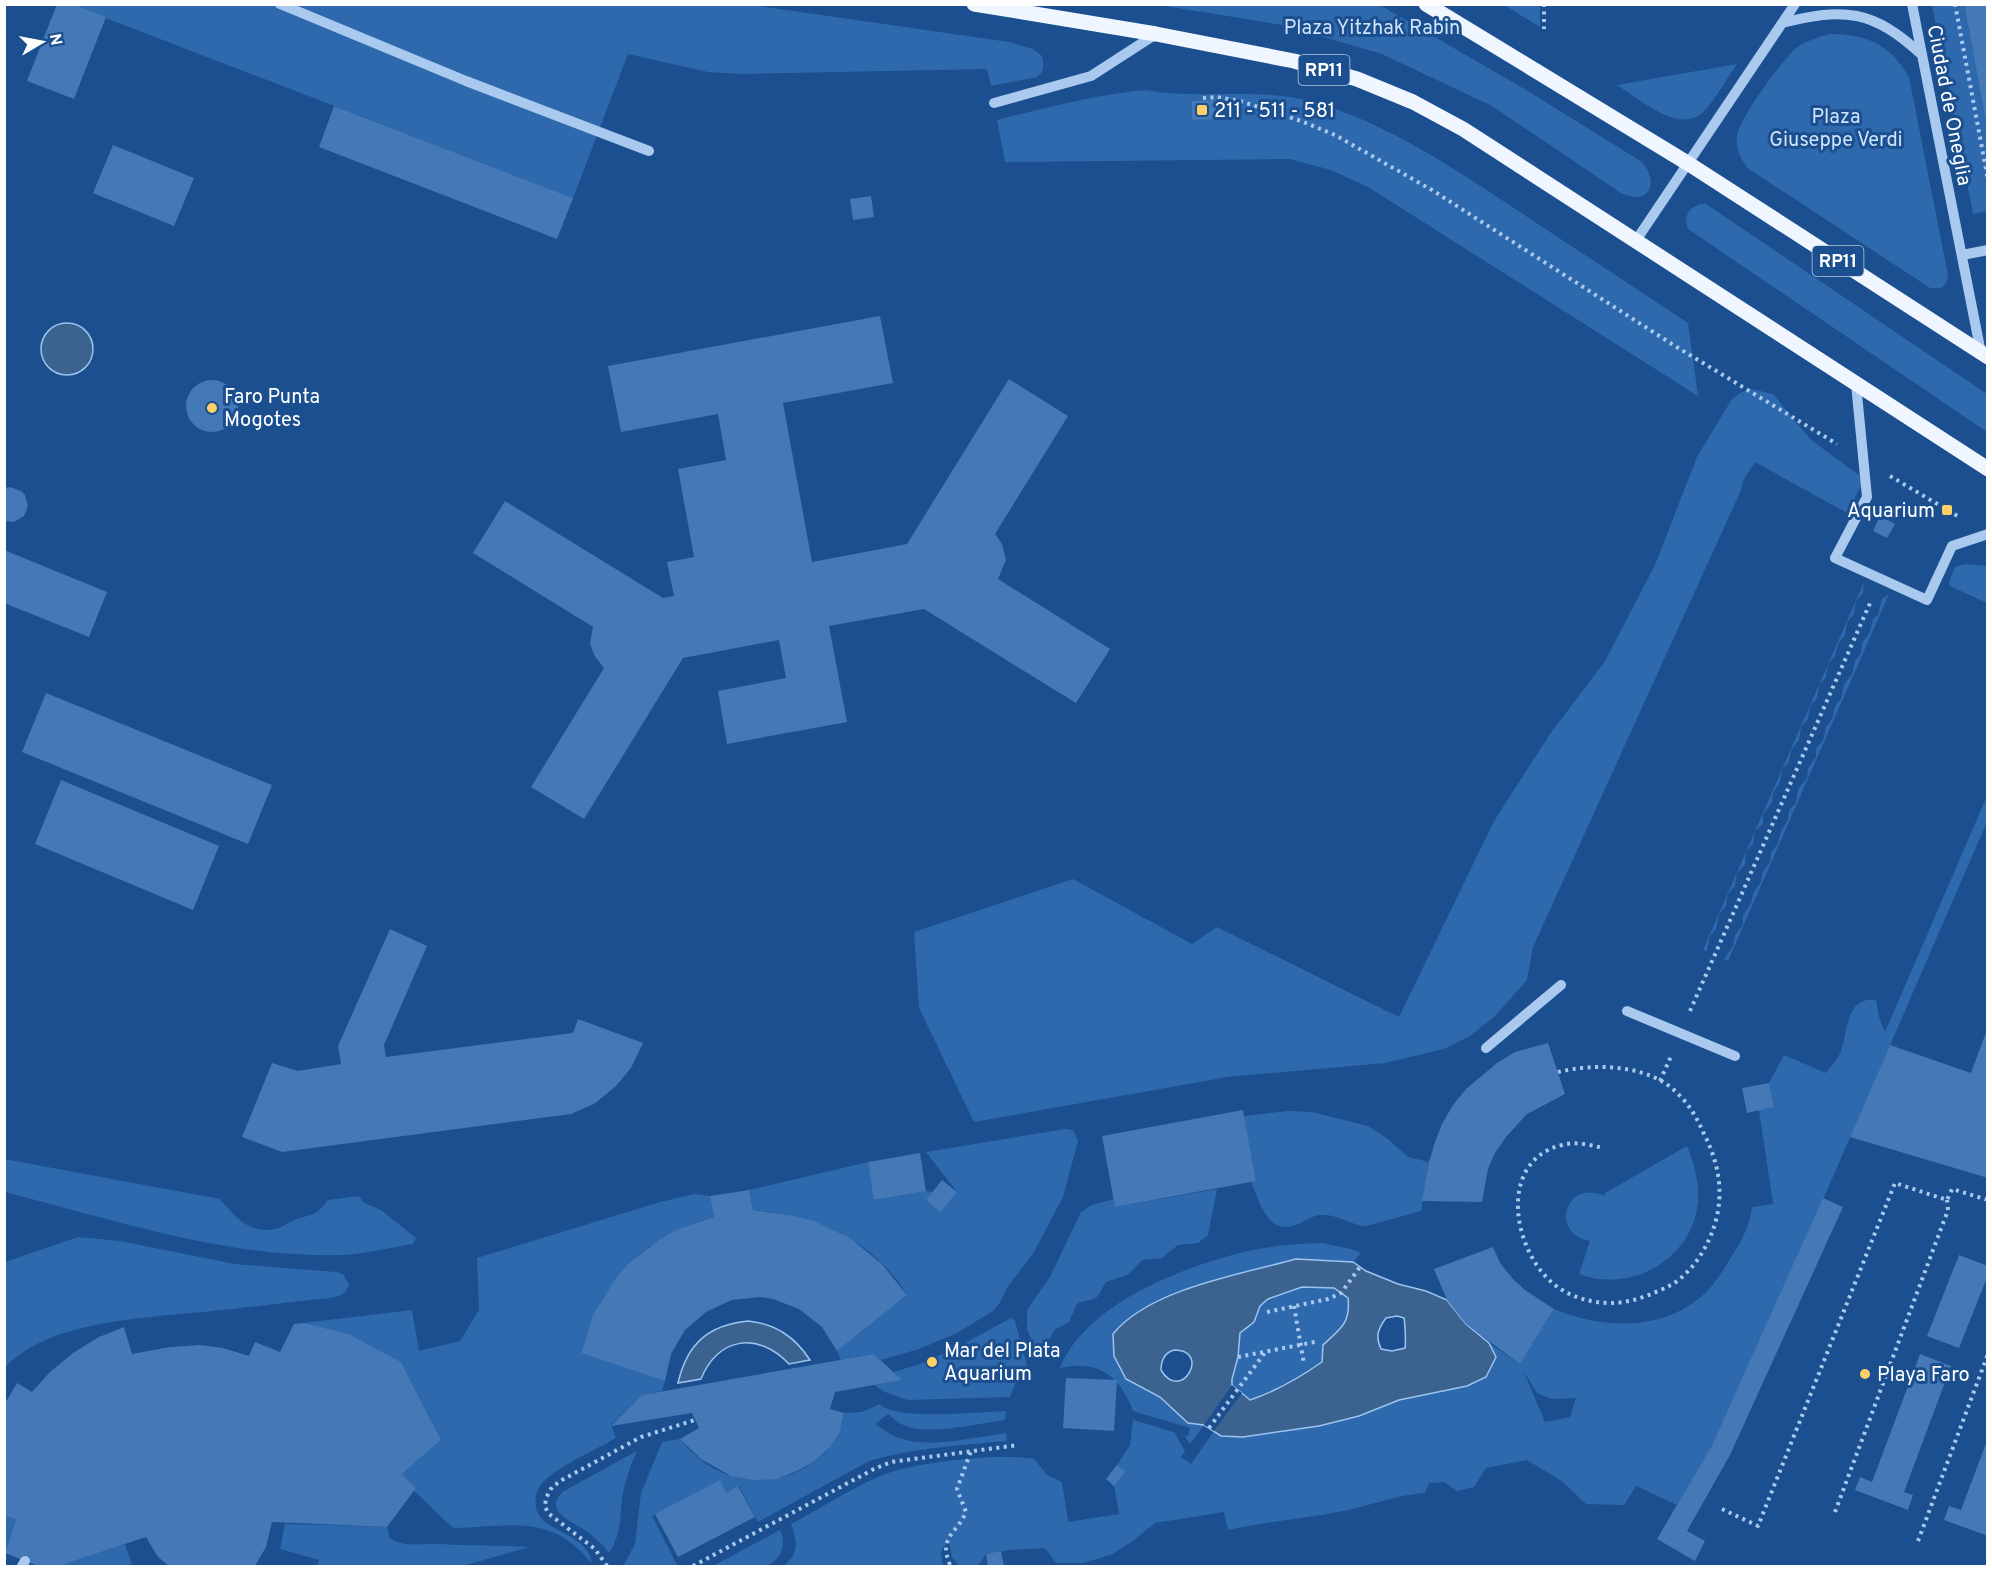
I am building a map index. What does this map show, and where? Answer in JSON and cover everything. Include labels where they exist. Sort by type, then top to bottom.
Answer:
[{"type":"main road","name":"RP11","points":[[974,4],[1156,34],[1294,61],[1357,79],[1413,102],[1463,129],[1988,469]]},
{"type":"main road","name":"RP11","points":[[1426,4],[1689,164],[1984,355]]},
{"type":"street","points":[[280,4],[477,86],[649,151]]},
{"type":"street","points":[[1635,242],[1795,4]]},
{"type":"street","name":"Ciudad de Oneglia","points":[[1912,4],[1984,355]]},
{"type":"street","points":[[1782,23],[1825,15],[1867,18],[1902,36],[1922,54]]},
{"type":"street","points":[[994,103],[1091,76],[1156,34]]},
{"type":"street","points":[[1962,255],[1988,250]]},
{"type":"street","points":[[1856,384],[1867,497],[1835,558],[1927,600],[1952,546],[1988,534]]},
{"type":"street","points":[[1486,1048],[1561,985]]},
{"type":"street","points":[[1627,1011],[1735,1056]]},
{"type":"path","points":[[1544,4],[1544,29]]},
{"type":"path","points":[[1955,4],[1988,180]]},
{"type":"path","points":[[1203,98],[1240,101],[1335,135],[1441,196],[1675,346],[1967,522]]},
{"type":"path","points":[[1660,1081],[1880,579]]},
{"type":"path","points":[[1558,1072],[1575,1068],[1607,1067],[1636,1072],[1660,1081],[1678,1093],[1695,1115],[1712,1148],[1720,1181],[1719,1212],[1711,1240],[1696,1262],[1676,1283],[1650,1295],[1613,1303],[1593,1302],[1576,1297],[1558,1287],[1544,1275],[1533,1260],[1522,1236],[1517,1215],[1517,1193],[1525,1172],[1535,1159],[1547,1150],[1564,1144],[1582,1144],[1603,1148]]},
{"type":"path","points":[[1722,1509],[1758,1526],[1895,1183],[1947,1200]]},
{"type":"path","points":[[1835,1512],[1948,1210],[1947,1200],[1952,1189],[1988,1200]]},
{"type":"path","points":[[1267,1312],[1328,1299],[1341,1293],[1360,1267]]},
{"type":"path","points":[[1294,1306],[1304,1364]]},
{"type":"path","points":[[1238,1357],[1315,1342]]},
{"type":"path","points":[[1209,1428],[1266,1351]]},
{"type":"path","points":[[1918,1541],[1988,1353]]},
{"type":"path","points":[[607,1566],[595,1549],[549,1514],[545,1507],[549,1492],[562,1480],[624,1445],[641,1437],[695,1420]]},
{"type":"path","points":[[693,1566],[874,1469],[909,1459],[1018,1445]]},
{"type":"path","points":[[950,1565],[946,1557],[946,1541],[966,1512],[957,1489],[971,1451]]},
{"type":"green space","points":[[745,4],[1009,42],[1033,49],[1042,56],[1043,68],[1037,77],[991,86],[987,69],[741,74],[708,72],[628,54],[573,198],[72,5]]},
{"type":"green space","name":"Plaza Yitzhak Rabin","points":[[1159,5],[1380,5],[1531,93],[1642,162],[1650,178],[1649,191],[1639,197],[1621,193],[1492,106],[1382,54],[1282,25]]},
{"type":"green space","points":[[1504,5],[1540,5],[1540,27]]},
{"type":"green space","points":[[1932,5],[1964,5],[1987,129],[1987,211],[1973,214]]},
{"type":"green space","name":"Plaza Giuseppe Verdi","points":[[1829,34],[1854,36],[1876,43],[1894,56],[1909,77],[1948,275],[1941,288],[1930,288],[1749,169],[1739,154],[1737,136],[1739,128],[1774,74],[1799,46]]},
{"type":"green space","points":[[1737,64],[1711,104],[1701,114],[1691,119],[1669,117],[1658,112],[1617,85]]},
{"type":"green space","points":[[1146,90],[1187,94],[1269,95],[1309,101],[1365,121],[1417,147],[1688,323],[1698,396],[1368,187],[1331,170],[1290,159],[1005,162],[997,120],[1090,98]]},
{"type":"green space","points":[[1706,204],[1987,394],[1987,432],[1688,229],[1686,221],[1688,214],[1692,208]]},
{"type":"green space","points":[[1751,389],[1773,394],[1811,440],[1859,475],[1862,484],[1847,513],[1755,462],[1743,481],[1742,488],[1533,947],[1527,980],[1495,1016],[1470,1036],[1444,1049],[1385,1063],[1228,1077],[974,1122],[919,1008],[914,932],[1073,879],[1192,944],[1217,927],[1399,1017],[1494,821],[1550,734],[1605,661],[1655,565],[1697,457],[1732,399]]},
{"type":"green space","points":[[1965,564],[1987,566],[1987,603],[1950,586],[1949,582],[1955,567]]},
{"type":"green space","points":[[1864,582],[1863,593],[1856,601],[1854,614],[1847,622],[1845,635],[1838,644],[1835,656],[1828,664]]},
{"type":"green space","points":[[1889,594],[1728,961],[1724,959],[1733,946],[1735,935],[1743,925],[1743,915],[1761,882],[1762,873],[1770,862],[1771,852],[1777,845],[1781,831],[1788,820],[1789,810],[1796,803],[1798,789],[1807,778],[1808,768],[1816,757],[1816,748],[1823,741],[1835,706],[1841,699],[1844,685],[1852,674],[1855,661],[1861,653],[1862,643],[1870,632],[1873,619],[1878,615],[1882,599]]},
{"type":"green space","points":[[1828,664],[1826,677],[1819,685],[1817,698],[1810,706],[1808,719],[1801,727],[1799,740],[1791,750],[1789,762],[1783,768],[1780,782],[1773,793],[1772,802],[1763,814],[1763,824],[1755,831]]},
{"type":"green space","points":[[1987,796],[1987,822],[1825,1195],[1712,1445],[1677,1505],[1636,1486],[1624,1505],[1586,1504],[1563,1482],[1527,1460],[1486,1468],[1474,1487],[1457,1491],[1444,1482],[1429,1483],[1425,1493],[1403,1496],[1349,1510],[1228,1530],[1224,1512],[1155,1523],[1113,1554],[1084,1563],[1056,1563],[1045,1548],[986,1554],[978,1566],[959,1566],[952,1557],[949,1543],[941,1552],[943,1566],[784,1566],[796,1547],[791,1524],[858,1487],[895,1471],[934,1463],[978,1458],[1034,1459],[1047,1475],[1062,1482],[1068,1522],[1119,1514],[1114,1486],[1126,1472],[1117,1465],[1130,1445],[1133,1420],[1174,1432],[1185,1451],[1181,1457],[1191,1464],[1214,1431],[1221,1436],[1243,1437],[1319,1426],[1359,1416],[1399,1400],[1467,1386],[1486,1377],[1496,1357],[1489,1343],[1520,1364],[1554,1309],[1572,1316],[1611,1323],[1650,1321],[1669,1316],[1687,1307],[1703,1295],[1723,1271],[1743,1236],[1752,1207],[1773,1204],[1759,1110],[1774,1107],[1769,1083],[1784,1055],[1826,1073],[1839,1056],[1853,1010],[1866,1000],[1876,1000],[1885,1032]],"holes":[[[1523,1370],[1537,1393],[1551,1399],[1576,1398],[1570,1417],[1545,1422]]]},
{"type":"green space","points":[[1755,831],[1753,844],[1746,852],[1745,865],[1737,873],[1735,886],[1728,894],[1726,906],[1719,915],[1716,929],[1710,936],[1707,951],[1703,950]]},
{"type":"green space","points":[[1288,1111],[1312,1112],[1368,1126],[1388,1139],[1408,1157],[1429,1162],[1421,1211],[1367,1226],[1328,1215],[1315,1216],[1286,1227],[1271,1221],[1251,1182],[1256,1181],[1244,1116]]},
{"type":"green space","points":[[1065,1129],[1073,1130],[1078,1141],[1063,1197],[1034,1252],[1007,1288],[999,1304],[993,1311],[955,1334],[919,1349],[881,1360],[874,1354],[841,1360],[837,1351],[907,1295],[893,1276],[860,1245],[841,1234],[799,1218],[753,1210],[749,1190],[868,1162],[875,1200],[926,1191],[933,1192],[941,1212],[957,1192],[926,1152]]},
{"type":"green space","points":[[1687,1146],[1696,1177],[1698,1201],[1691,1228],[1682,1244],[1669,1258],[1635,1276],[1598,1279],[1579,1274],[1590,1241],[1577,1236],[1569,1228],[1566,1218],[1567,1209],[1572,1200],[1580,1194],[1591,1192],[1604,1196],[1605,1193]]},
{"type":"green space","points":[[4,1159],[220,1199],[243,1223],[266,1230],[278,1228],[314,1214],[328,1200],[359,1196],[364,1203],[381,1210],[416,1238],[413,1244],[340,1255],[298,1255],[214,1244],[129,1225],[5,1192]]},
{"type":"green space","points":[[1217,1189],[1208,1235],[1198,1243],[1178,1245],[1162,1258],[1142,1260],[1129,1274],[1106,1282],[1097,1297],[1077,1304],[1069,1322],[1054,1330],[1043,1354],[1038,1355],[1027,1329],[1027,1310],[1050,1277],[1081,1212],[1092,1205],[1114,1199],[1115,1207]]},
{"type":"green space","points":[[694,1194],[710,1196],[714,1217],[666,1237],[628,1266],[600,1305],[581,1353],[665,1381],[662,1391],[642,1395],[611,1425],[616,1438],[551,1475],[541,1485],[536,1495],[537,1510],[542,1519],[585,1548],[592,1564],[577,1547],[545,1529],[512,1525],[453,1528],[414,1491],[416,1488],[402,1474],[441,1440],[401,1362],[349,1334],[303,1323],[412,1310],[419,1351],[460,1341],[479,1310],[477,1258],[660,1202]]},
{"type":"green space","points":[[78,1237],[120,1241],[235,1264],[336,1272],[343,1274],[349,1285],[346,1291],[337,1297],[131,1319],[73,1330],[47,1339],[24,1352],[5,1368],[5,1262]]},
{"type":"green space","points":[[1322,1243],[1361,1253],[1353,1262],[1296,1259],[1190,1288],[1139,1310],[1121,1324],[1113,1334],[1114,1356],[1126,1379],[1160,1397],[1188,1423],[1204,1425],[1190,1444],[1184,1435],[1188,1436],[1190,1428],[1133,1411],[1122,1389],[1106,1373],[1086,1366],[1060,1368],[1073,1345],[1092,1324],[1116,1305],[1171,1276],[1227,1256],[1253,1250]]},
{"type":"green space","points":[[1302,1287],[1334,1288],[1348,1298],[1346,1319],[1323,1345],[1322,1362],[1288,1384],[1250,1400],[1232,1385],[1240,1333],[1254,1322],[1260,1306],[1268,1299]]},
{"type":"green space","points":[[1011,1318],[1015,1321],[1028,1369],[1016,1382],[1010,1397],[908,1400],[885,1392],[874,1385],[901,1380],[894,1372],[926,1362]]},
{"type":"green space","points":[[880,1404],[889,1409],[920,1414],[1006,1411],[1005,1420],[946,1429],[912,1428],[896,1421],[888,1414],[875,1424],[896,1437],[911,1441],[952,1441],[1006,1433],[1007,1441],[920,1450],[869,1461],[758,1522],[739,1486],[726,1493],[720,1481],[652,1516],[677,1565],[623,1566],[635,1544],[641,1493],[662,1442],[680,1439],[714,1469],[728,1475],[776,1479],[802,1469],[822,1455],[837,1436],[844,1413],[862,1412]]},
{"type":"green space","points":[[637,1451],[623,1492],[617,1538],[609,1553],[589,1533],[562,1516],[556,1505],[564,1491]]},
{"type":"green space","points":[[4,1516],[16,1519],[5,1553],[4,1553]]},
{"type":"green space","points":[[285,1524],[387,1527],[390,1538],[407,1544],[529,1547],[463,1566],[317,1566],[319,1560],[280,1549]]},
{"type":"green space","points":[[780,1530],[783,1546],[776,1560],[766,1566],[740,1568],[713,1566]]},
{"type":"green space","points":[[125,1544],[132,1564],[126,1566],[59,1566]]},
{"type":"shaded area","points":[[67,323],[77,325],[85,331],[91,339],[93,349],[91,359],[85,367],[77,373],[67,375],[57,373],[49,367],[43,359],[41,349],[43,339],[49,331],[57,325]]},
{"type":"shaded area","points":[[1296,1259],[1353,1262],[1366,1271],[1398,1284],[1426,1291],[1447,1300],[1466,1324],[1489,1343],[1496,1357],[1486,1377],[1467,1386],[1399,1400],[1359,1416],[1319,1426],[1243,1437],[1221,1436],[1204,1425],[1188,1423],[1160,1397],[1126,1379],[1114,1356],[1113,1334],[1129,1318],[1172,1294],[1224,1277]],"holes":[[[1302,1287],[1334,1288],[1348,1298],[1348,1314],[1343,1325],[1323,1345],[1322,1362],[1288,1384],[1250,1400],[1232,1385],[1240,1333],[1254,1322],[1260,1306],[1268,1299]],[[1397,1316],[1404,1318],[1405,1348],[1392,1351],[1381,1349],[1378,1336],[1381,1326],[1386,1318]],[[1174,1350],[1185,1352],[1191,1358],[1192,1365],[1184,1379],[1177,1381],[1169,1379],[1161,1370],[1164,1357]]]},
{"type":"shaded area","points":[[748,1321],[767,1325],[784,1333],[810,1360],[789,1364],[777,1353],[765,1347],[752,1343],[740,1343],[718,1354],[708,1365],[701,1379],[678,1383],[687,1357],[701,1339],[721,1327]]},
{"type":"pier","points":[[1232,1385],[1242,1393],[1214,1431],[1204,1425]]},
{"type":"building","points":[[57,4],[73,4],[106,17],[74,99],[27,81]]},
{"type":"building","points":[[1964,4],[1988,4],[1988,123],[1986,123]]},
{"type":"building","points":[[1216,100],[1216,119],[1192,120],[1192,101]]},
{"type":"building","points":[[334,106],[573,198],[557,239],[319,147]]},
{"type":"building","points":[[113,145],[194,178],[174,226],[93,193]]},
{"type":"building","points":[[871,196],[874,217],[853,220],[850,199]]},
{"type":"building","points":[[880,316],[893,383],[783,403],[812,562],[907,544],[1009,379],[1068,416],[995,534],[1002,544],[1006,560],[998,579],[1110,649],[1076,703],[924,609],[829,626],[847,722],[727,744],[718,691],[786,678],[779,640],[683,658],[584,819],[531,787],[604,668],[594,655],[590,643],[593,627],[473,553],[505,501],[663,598],[674,596],[667,562],[694,557],[678,469],[726,460],[718,414],[621,432],[608,366]]},
{"type":"building","name":"Faro Punta Mogotes","points":[[212,380],[226,384],[234,392],[238,406],[234,420],[226,428],[212,432],[198,428],[190,420],[186,406],[190,392],[198,384]]},
{"type":"building","points":[[10,487],[25,495],[28,506],[24,516],[14,522],[4,521],[4,488]]},
{"type":"building","points":[[1880,516],[1895,524],[1887,538],[1873,531]]},
{"type":"building","points":[[4,550],[107,592],[89,637],[4,603]]},
{"type":"building","points":[[46,693],[272,785],[248,844],[22,752]]},
{"type":"building","points":[[61,780],[219,846],[193,910],[35,844]]},
{"type":"building","points":[[390,929],[427,946],[384,1045],[386,1057],[573,1033],[578,1019],[643,1043],[631,1068],[616,1086],[594,1104],[571,1114],[282,1152],[242,1137],[272,1063],[298,1071],[341,1064],[338,1046]]},
{"type":"building","points":[[1988,1027],[1988,1178],[1850,1137],[1890,1045],[1971,1073]]},
{"type":"building","points":[[1548,1043],[1565,1094],[1527,1114],[1506,1137],[1488,1169],[1482,1202],[1422,1201],[1435,1142],[1453,1105],[1466,1089],[1497,1063],[1515,1052]]},
{"type":"building","points":[[1769,1083],[1774,1107],[1747,1113],[1742,1088]]},
{"type":"building","points":[[1243,1110],[1256,1181],[1115,1207],[1102,1136]]},
{"type":"building","points":[[920,1153],[926,1191],[874,1200],[868,1162]]},
{"type":"building","points":[[942,1180],[957,1192],[941,1212],[926,1200]]},
{"type":"building","points":[[749,1190],[753,1210],[814,1221],[850,1238],[882,1264],[907,1295],[837,1351],[822,1327],[799,1309],[773,1299],[760,1297],[732,1300],[706,1312],[685,1330],[671,1354],[665,1381],[581,1353],[593,1315],[627,1265],[676,1230],[714,1217],[710,1196]]},
{"type":"building","points":[[1823,1198],[1843,1207],[1730,1455],[1687,1531],[1705,1541],[1695,1561],[1657,1539],[1712,1445]]},
{"type":"building","points":[[1493,1247],[1500,1263],[1513,1279],[1554,1309],[1520,1364],[1466,1324],[1447,1300],[1434,1269]]},
{"type":"building","points":[[1959,1255],[1988,1266],[1988,1275],[1959,1348],[1927,1336]]},
{"type":"building","points":[[304,1323],[349,1334],[401,1362],[441,1440],[402,1474],[416,1488],[387,1527],[272,1522],[266,1547],[255,1566],[169,1566],[158,1557],[146,1537],[59,1566],[38,1566],[5,1553],[16,1519],[4,1516],[4,1399],[7,1400],[17,1383],[32,1392],[50,1372],[73,1353],[99,1337],[124,1327],[132,1354],[170,1347],[200,1345],[223,1348],[249,1356],[255,1342],[280,1352],[294,1324]]},
{"type":"building","points":[[874,1354],[902,1380],[835,1392],[830,1409],[844,1413],[840,1432],[830,1447],[815,1461],[777,1479],[755,1480],[731,1476],[701,1459],[680,1439],[699,1428],[692,1413],[611,1426],[642,1395]]},
{"type":"building","points":[[1920,1354],[1951,1366],[1904,1492],[1913,1495],[1908,1510],[1855,1490],[1860,1477],[1872,1482]]},
{"type":"building","points":[[1066,1378],[1117,1380],[1114,1431],[1063,1428]]},
{"type":"building","points":[[1988,1438],[1988,1536],[1944,1520],[1949,1506],[1961,1510]]},
{"type":"building","points":[[1117,1465],[1126,1472],[1114,1486],[1106,1479]]},
{"type":"building","points":[[720,1480],[726,1493],[738,1486],[755,1517],[678,1557],[655,1514]]},
{"type":"building","points":[[1001,1551],[1004,1566],[988,1566],[986,1554]]},
{"type":"place","name":"211 - 511 - 581","points":[[1202,110]]},
{"type":"place","name":"Faro Punta Mogotes","points":[[212,408]]},
{"type":"place","name":"Aquarium","points":[[1947,510]]},
{"type":"place","name":"Mar del Plata Aquarium","points":[[932,1362]]},
{"type":"place","name":"Playa Faro","points":[[1865,1374]]}]
